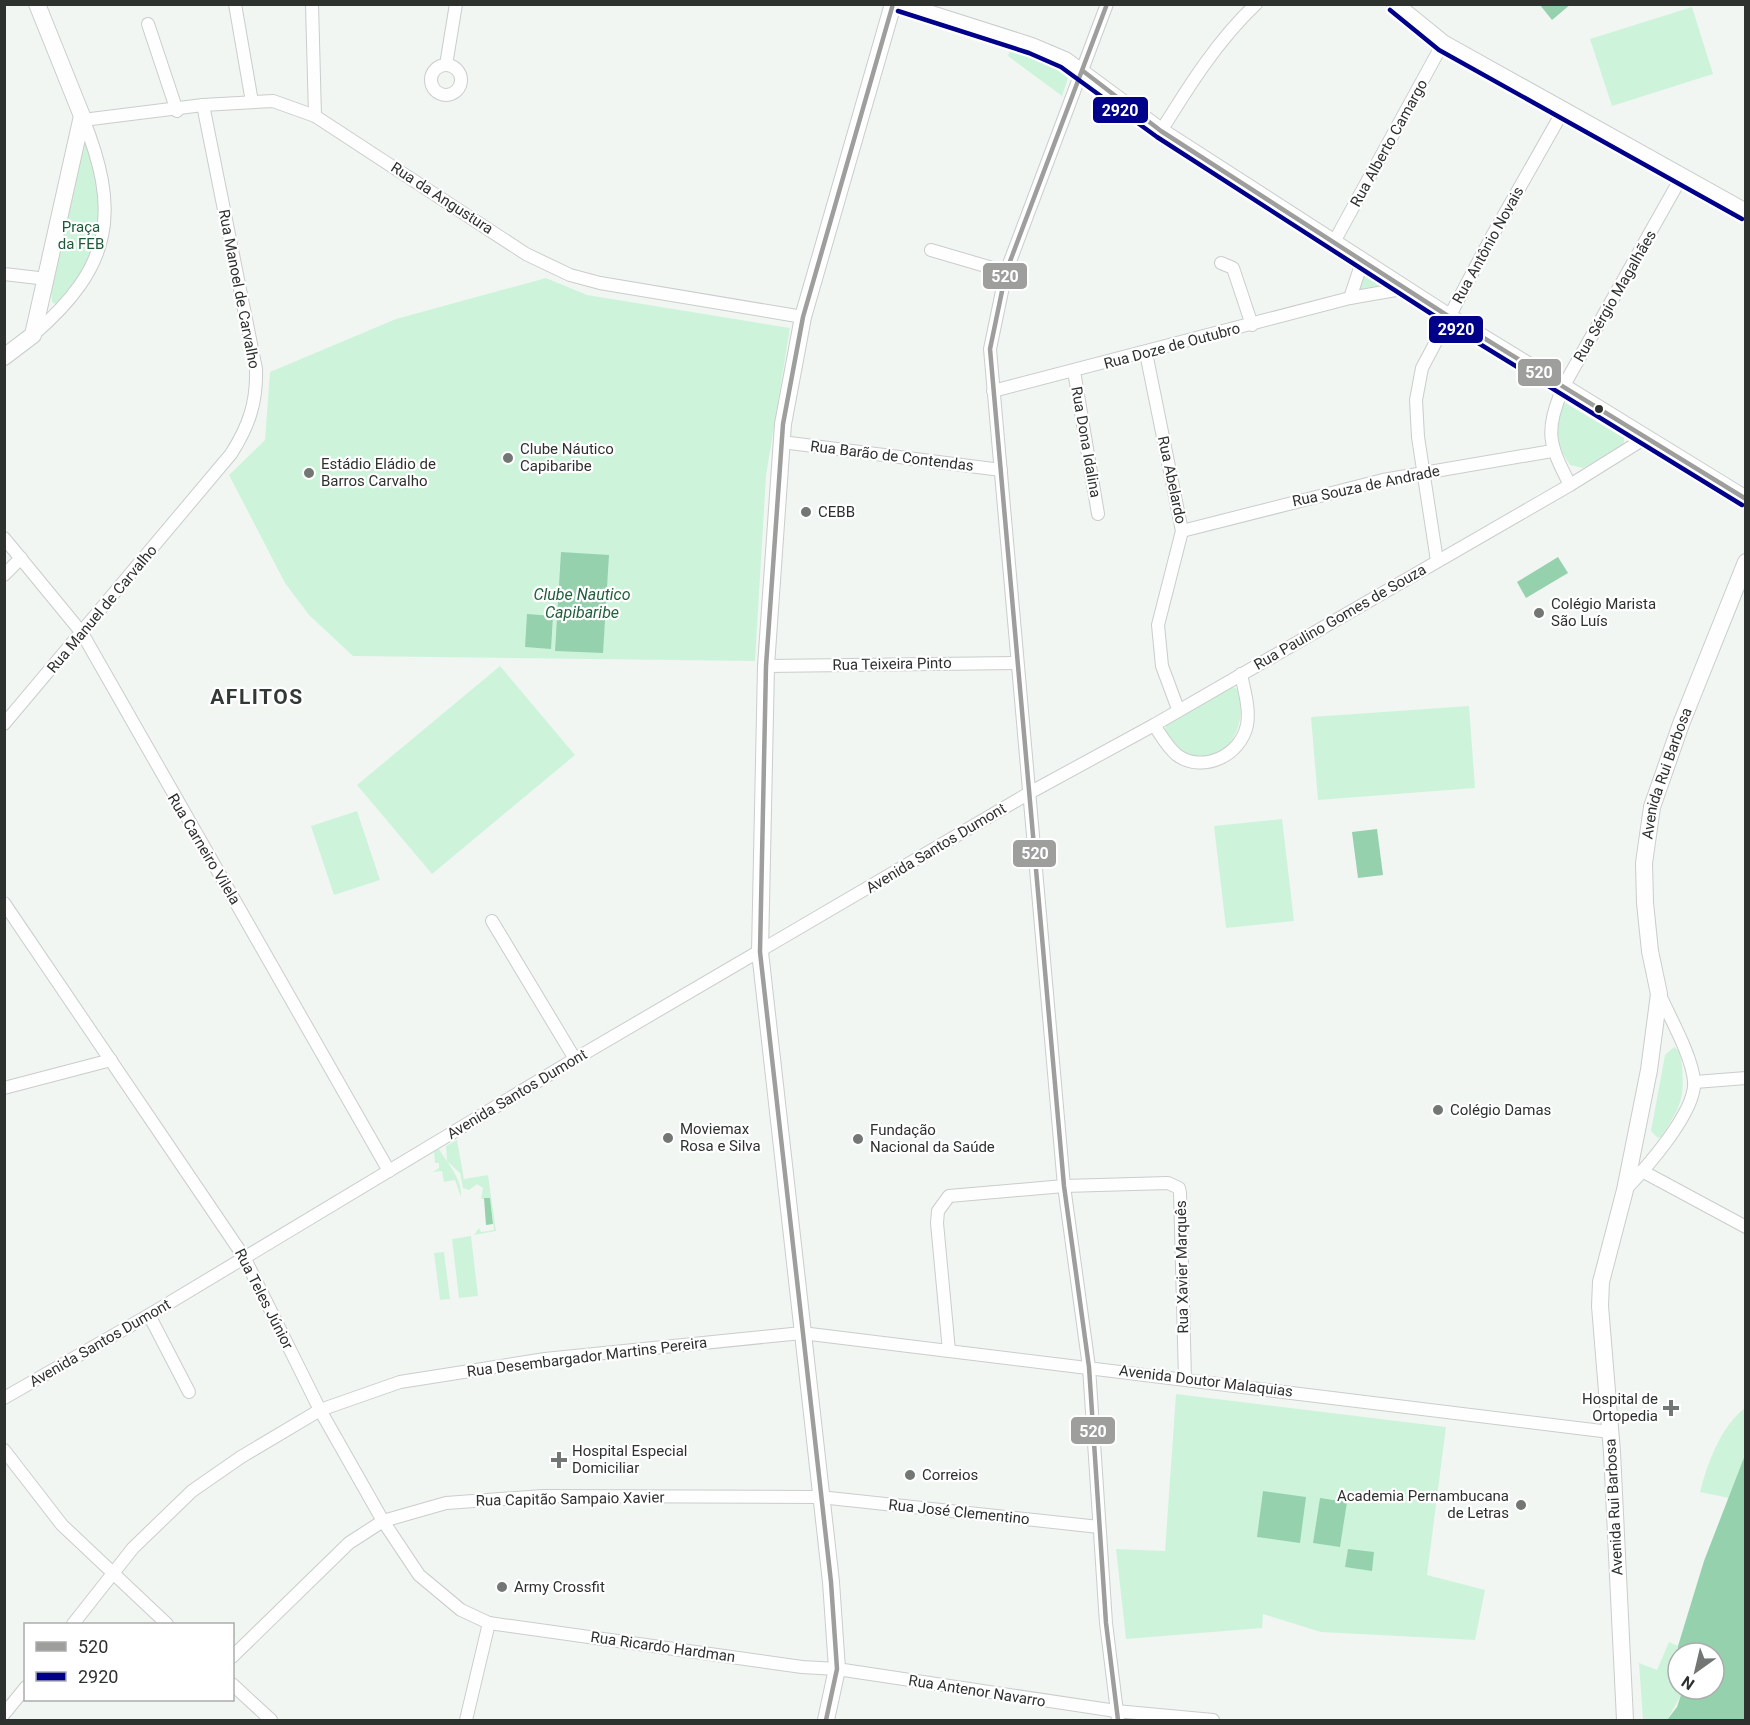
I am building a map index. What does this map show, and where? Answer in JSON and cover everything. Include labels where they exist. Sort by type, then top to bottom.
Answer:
[{"type":"main road","points":[[4,357],[33,335],[82,118],[37,4]]},
{"type":"main road","points":[[826,1720],[837,1669],[831,1582],[760,952],[766,666],[782,442],[803,316],[893,4]]},
{"type":"main road","points":[[900,4],[1058,56],[1083,71],[1161,131],[1448,316],[1746,499]]},
{"type":"main road","points":[[1395,4],[1443,43],[1746,212]]},
{"type":"main road","name":"Avenida Rui Barbosa","points":[[1625,1720],[1610,1432],[1601,1340],[1601,1282],[1625,1190],[1649,1070],[1659,994],[1650,951],[1644,863],[1652,807],[1681,724],[1746,562]]},
{"type":"street","points":[[235,4],[252,102]]},
{"type":"street","points":[[312,4],[315,116]]},
{"type":"street","points":[[446,65],[456,4]]},
{"type":"street","points":[[1107,4],[1006,272],[990,349],[1017,663],[1031,792],[1064,1186],[1089,1367],[1099,1527],[1117,1716]]},
{"type":"street","points":[[1161,131],[1197,72],[1236,23],[1256,4]]},
{"type":"street","points":[[148,24],[177,111]]},
{"type":"street","name":"Rua Alberto Camargo","points":[[1334,242],[1443,43]]},
{"type":"street","name":"Rua da Angustura","points":[[82,118],[177,111],[203,105],[273,101],[315,116],[526,254],[570,275],[600,283],[803,316]]},
{"type":"street","name":"Rua Manoel de Carvalho","points":[[199,494],[246,430],[257,389],[256,369],[203,105]]},
{"type":"street","name":"Rua Antônio Novais","points":[[1437,561],[1423,473],[1416,400],[1422,368],[1448,316],[1563,111]]},
{"type":"street","points":[[33,335],[63,308],[87,278],[102,234],[106,213],[101,174],[82,118]]},
{"type":"street","name":"Rua Sérgio Magalhães","points":[[1570,485],[1552,451],[1551,424],[1563,387],[1682,176]]},
{"type":"street","points":[[932,250],[1006,272]]},
{"type":"street","points":[[1350,297],[1358,278],[1359,257]]},
{"type":"street","points":[[1221,263],[1233,268],[1252,325]]},
{"type":"street","points":[[4,274],[47,279]]},
{"type":"street","name":"Rua Doze de Outubro","points":[[993,392],[1252,325],[1350,297],[1407,288]]},
{"type":"street","name":"Rua Abelardo","points":[[1146,353],[1182,531],[1158,625],[1162,666],[1178,710]]},
{"type":"street","name":"Rua Dona Idalina","points":[[1074,371],[1098,514]]},
{"type":"street","name":"Rua Paulino Gomes de Souza","points":[[1031,792],[1154,725],[1570,485],[1647,438]]},
{"type":"street","name":"Rua Barão de Contendas","points":[[782,442],[1001,470]]},
{"type":"street","name":"Rua Souza de Andrade","points":[[1182,531],[1291,501],[1423,473],[1552,451]]},
{"type":"street","name":"Rua Manuel de Carvalho","points":[[4,724],[199,494]]},
{"type":"street","name":"Rua Carneiro Vilela","points":[[4,538],[82,633],[388,1171]]},
{"type":"street","points":[[4,575],[21,558]]},
{"type":"street","name":"Rua Teixeira Pinto","points":[[766,666],[1017,663]]},
{"type":"street","points":[[1154,725],[1169,747],[1186,760],[1206,763],[1229,753],[1245,732],[1247,723],[1241,674]]},
{"type":"street","name":"Avenida Santos Dumont","points":[[4,1398],[149,1315],[574,1059],[1031,792]]},
{"type":"street","name":"Rua Teles Júnior","points":[[4,903],[244,1257],[320,1410],[384,1521],[419,1575],[461,1610],[489,1623]]},
{"type":"street","points":[[492,921],[574,1059]]},
{"type":"street","name":"Avenida Rui Barbosa","points":[[1625,1190],[1642,1171],[1684,1112],[1695,1082],[1681,1040],[1659,994]]},
{"type":"street","points":[[4,1088],[111,1060]]},
{"type":"street","points":[[1695,1082],[1746,1078]]},
{"type":"street","points":[[1642,1171],[1746,1227]]},
{"type":"street","name":"Rua Xavier Marquês","points":[[949,1351],[937,1223],[938,1211],[949,1196],[1064,1186],[1168,1183],[1179,1188],[1185,1377]]},
{"type":"street","points":[[149,1315],[189,1392]]},
{"type":"street","name":"Avenida Doutor Malaquias","points":[[802,1333],[1185,1377],[1610,1432]]},
{"type":"street","name":"Rua Desembargador Martins Pereira","points":[[74,1623],[133,1548],[192,1491],[241,1457],[320,1410],[411,1380],[544,1359],[802,1333]]},
{"type":"street","points":[[4,1450],[62,1525],[166,1623]]},
{"type":"street","name":"Rua Capitão Sampaio Xavier","points":[[234,1655],[349,1543],[384,1521],[446,1503],[531,1497],[820,1497]]},
{"type":"street","name":"Rua José Clementino","points":[[820,1497],[1099,1527]]},
{"type":"street","points":[[466,1720],[489,1623]]},
{"type":"street","name":"Rua Ricardo Hardman","points":[[489,1623],[802,1667],[837,1669]]},
{"type":"street","name":"Rua Antenor Navarro","points":[[837,1669],[1117,1716],[1213,1720]]},
{"type":"street","points":[[234,1686],[271,1720]]},
{"type":"street","points":[[13,1720],[5,1713],[24,1689]]},
{"type":"green space","points":[[1692,7],[1713,74],[1612,106],[1590,39]]},
{"type":"green space","points":[[1011,47],[1044,56],[1066,70],[1068,78],[1062,96],[1008,56]]},
{"type":"green space","name":"Praça da FEB","points":[[82,136],[91,155],[99,188],[100,231],[78,278],[55,304],[52,302],[51,290]]},
{"type":"green space","points":[[1359,257],[1406,287],[1349,297]]},
{"type":"green space","name":"Clube Náutico Capibaribe","points":[[546,278],[587,295],[790,328],[766,476],[755,661],[353,656],[309,615],[285,583],[229,475],[265,440],[270,372],[396,319]]},
{"type":"green space","points":[[1562,401],[1624,438],[1624,444],[1583,468],[1570,465],[1554,440]]},
{"type":"green space","points":[[500,666],[575,755],[432,874],[357,785]]},
{"type":"green space","points":[[1231,686],[1237,689],[1241,705],[1240,721],[1235,735],[1227,746],[1216,754],[1203,757],[1189,754],[1170,740],[1166,724]]},
{"type":"green space","points":[[1469,706],[1475,788],[1318,800],[1311,717]]},
{"type":"green space","points":[[357,811],[380,880],[334,895],[311,826]]},
{"type":"green space","points":[[1282,819],[1294,921],[1226,928],[1214,826]]},
{"type":"green space","points":[[1674,1047],[1681,1061],[1683,1088],[1672,1119],[1661,1137],[1658,1138],[1651,1131],[1665,1055]]},
{"type":"green space","points":[[457,1140],[464,1179],[488,1175],[496,1231],[474,1235],[479,1228],[481,1232],[494,1230],[490,1198],[481,1199],[483,1188],[477,1184],[469,1190],[463,1188],[460,1173],[447,1161],[446,1146]]},
{"type":"green space","points":[[439,1149],[460,1184],[461,1197],[455,1180],[444,1182],[442,1171],[433,1172],[439,1168],[439,1163],[435,1163],[434,1152]]},
{"type":"green space","points":[[471,1236],[478,1296],[459,1298],[452,1239]]},
{"type":"green space","points":[[444,1252],[450,1299],[440,1300],[434,1253]]},
{"type":"green space","points":[[1176,1394],[1446,1427],[1427,1575],[1485,1590],[1475,1640],[1321,1632],[1263,1614],[1262,1628],[1126,1639],[1116,1549],[1165,1551]]},
{"type":"green space","points":[[1745,1408],[1745,1455],[1729,1498],[1700,1492],[1716,1446],[1729,1425]]},
{"type":"green space","points":[[1666,1649],[1666,1701],[1678,1701],[1667,1720],[1643,1720],[1639,1663],[1657,1670]]},
{"type":"water","points":[[1540,4],[1571,4],[1552,20],[1540,5]]},
{"type":"water","name":"Clube Nautico Capibaribe","points":[[561,552],[609,555],[603,653],[555,651]]},
{"type":"water","points":[[1558,557],[1568,573],[1526,598],[1517,582]]},
{"type":"water","points":[[527,614],[553,616],[551,649],[525,647]]},
{"type":"water","points":[[1377,829],[1383,875],[1358,878],[1352,832]]},
{"type":"water","points":[[484,1198],[490,1198],[493,1224],[486,1225]]},
{"type":"water","points":[[1745,1455],[1745,1720],[1667,1720],[1679,1701],[1726,1701],[1726,1641],[1680,1641],[1704,1561]]},
{"type":"water","points":[[1263,1491],[1306,1497],[1300,1543],[1257,1537]]},
{"type":"water","points":[[1320,1498],[1347,1502],[1340,1547],[1313,1543]]},
{"type":"water","points":[[1348,1549],[1374,1552],[1372,1571],[1345,1567]]},
{"type":"transit line","name":"520","points":[[826,1720],[837,1669],[831,1582],[760,952],[766,666],[783,424],[803,317],[893,4]]},
{"type":"transit line","name":"520","points":[[1107,4],[1006,272],[990,349],[1064,1186],[1089,1367],[1106,1623],[1118,1720]]},
{"type":"transit line","name":"2920","points":[[1390,10],[1439,50],[1742,219]]},
{"type":"transit line","name":"2920","points":[[898,11],[1029,53],[1061,67],[1157,137],[1444,322],[1742,505]]},
{"type":"transit line","name":"520","points":[[1083,71],[1161,131],[1448,316],[1746,499]]},
{"type":"place","name":"Clube Náutico Capibaribe","points":[[508,458]]},
{"type":"place","name":"Estádio Eládio de Barros Carvalho","points":[[309,473]]},
{"type":"place","name":"CEBB","points":[[806,512]]},
{"type":"place","name":"Colégio Marista São Luís","points":[[1539,613]]},
{"type":"place","name":"Colégio Damas","points":[[1438,1110]]},
{"type":"place","name":"Moviemax Rosa e Silva","points":[[668,1138]]},
{"type":"place","name":"Fundação Nacional da Saúde","points":[[858,1139]]},
{"type":"place","name":"Hospital de Ortopedia","points":[[1671,1408]]},
{"type":"place","name":"Hospital Especial Domiciliar","points":[[559,1460]]},
{"type":"place","name":"Correios","points":[[910,1475]]},
{"type":"place","name":"Academia Pernambucana de Letras","points":[[1521,1505]]},
{"type":"place","name":"Army Crossfit","points":[[502,1587]]},
{"type":"district","name":"AFLITOS","points":[[257,697]]}]
